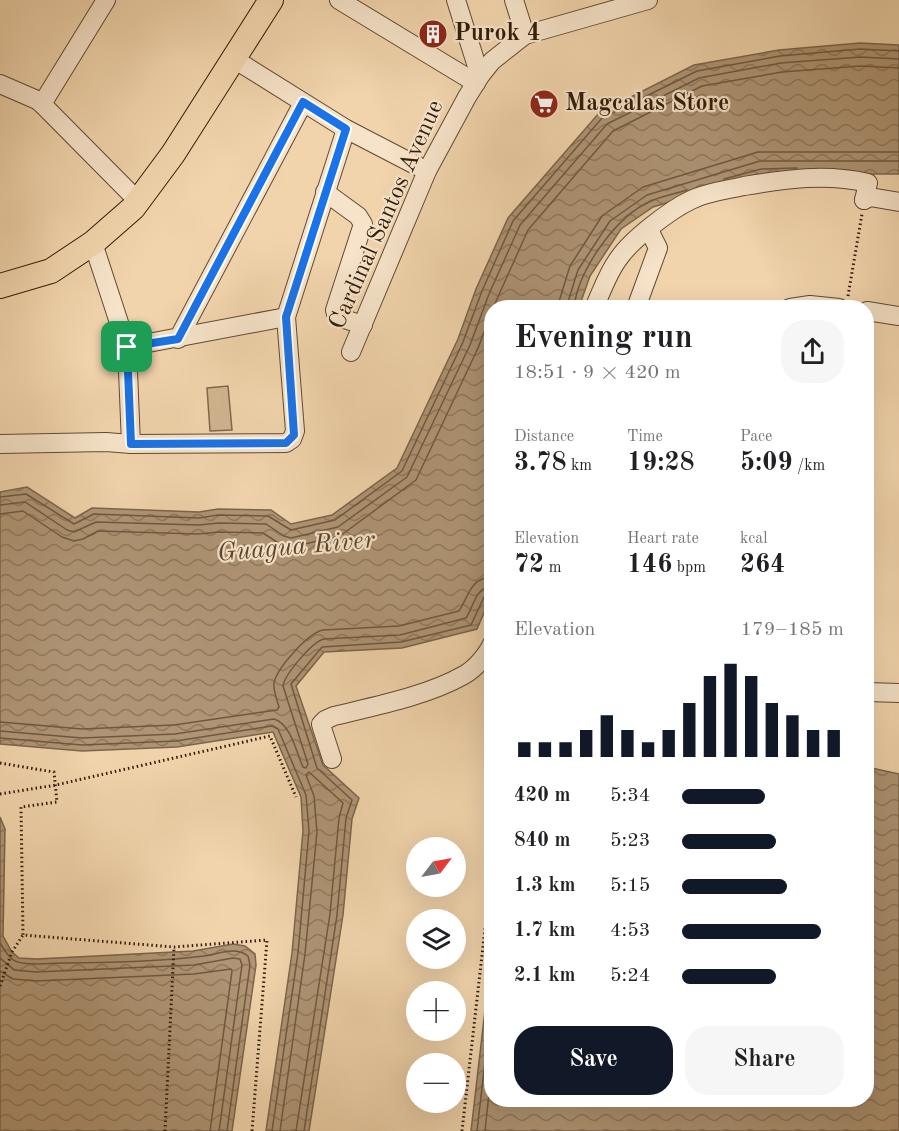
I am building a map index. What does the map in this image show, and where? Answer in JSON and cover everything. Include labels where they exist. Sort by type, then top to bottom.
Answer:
[{"type":"main road","points":[[0,286],[51,271],[93,243],[133,208],[172,154],[271,0]]},
{"type":"street","points":[[42,104],[106,0]]},
{"type":"street","points":[[339,0],[478,79]]},
{"type":"street","points":[[456,0],[478,79]]},
{"type":"street","points":[[514,0],[525,35]]},
{"type":"street","name":"Cardinal Santos Avenue","points":[[351,352],[427,171],[478,79],[508,46],[525,35],[648,0]]},
{"type":"street","points":[[234,59],[346,129],[427,171]]},
{"type":"street","points":[[0,84],[42,104],[138,201]]},
{"type":"street","points":[[178,339],[303,102]]},
{"type":"street","points":[[0,444],[286,443],[292,439],[295,431],[286,317],[346,129]]},
{"type":"street","points":[[598,300],[620,256],[649,230],[671,211],[692,200],[721,190],[773,181],[816,177],[853,180],[870,197],[899,202]]},
{"type":"street","points":[[866,192],[899,190]]},
{"type":"street","points":[[325,192],[358,216],[363,224],[335,310],[341,318],[363,325]]},
{"type":"street","points":[[639,300],[658,248],[649,230]]},
{"type":"street","points":[[93,243],[127,347],[131,444]]},
{"type":"street","points":[[874,312],[899,316]]},
{"type":"street","points":[[127,347],[286,317]]},
{"type":"street","points":[[332,759],[321,724],[325,720],[402,699],[466,675],[484,656]]},
{"type":"street","points":[[874,692],[899,693]]},
{"type":"path","points":[[843,300],[866,192]]},
{"type":"path","points":[[0,794],[56,785],[270,736],[296,796]]},
{"type":"path","points":[[0,763],[54,772],[57,802],[21,807],[23,935],[12,952],[0,986]]},
{"type":"path","points":[[23,935],[174,947],[267,940],[252,1131]]},
{"type":"path","points":[[462,1131],[484,938]]},
{"type":"path","points":[[165,1131],[174,947]]},
{"type":"shaded area","points":[[228,386],[232,430],[210,431],[207,388]]},
{"type":"water","name":"Guagua River","points":[[860,43],[899,45],[899,174],[762,174],[653,207],[621,229],[590,276],[581,300],[484,300],[484,613],[477,629],[402,648],[324,652],[296,686],[323,765],[359,798],[352,819],[343,915],[309,1131],[266,1131],[292,953],[303,831],[301,797],[273,732],[177,747],[82,751],[0,744],[0,492],[27,487],[75,518],[92,508],[199,512],[218,509],[271,510],[291,524],[332,515],[397,468],[458,339],[476,289],[508,218],[599,113],[694,65],[779,50]]},
{"type":"water","points":[[874,769],[899,774],[899,1131],[471,1131],[484,1019],[484,1107],[874,1107]]},
{"type":"water","points":[[0,817],[5,829],[3,936],[12,952],[19,958],[193,951],[233,944],[245,946],[255,954],[256,965],[232,1131],[0,1131]]},
{"type":"place","name":"Purok 4","points":[[433,34]]},
{"type":"place","name":"Magcalas Store","points":[[544,104]]},
{"type":"route","points":[[303,102],[346,129],[315,220],[286,317],[295,431],[292,439],[286,443],[131,444],[127,347],[178,339],[303,102]]}]
